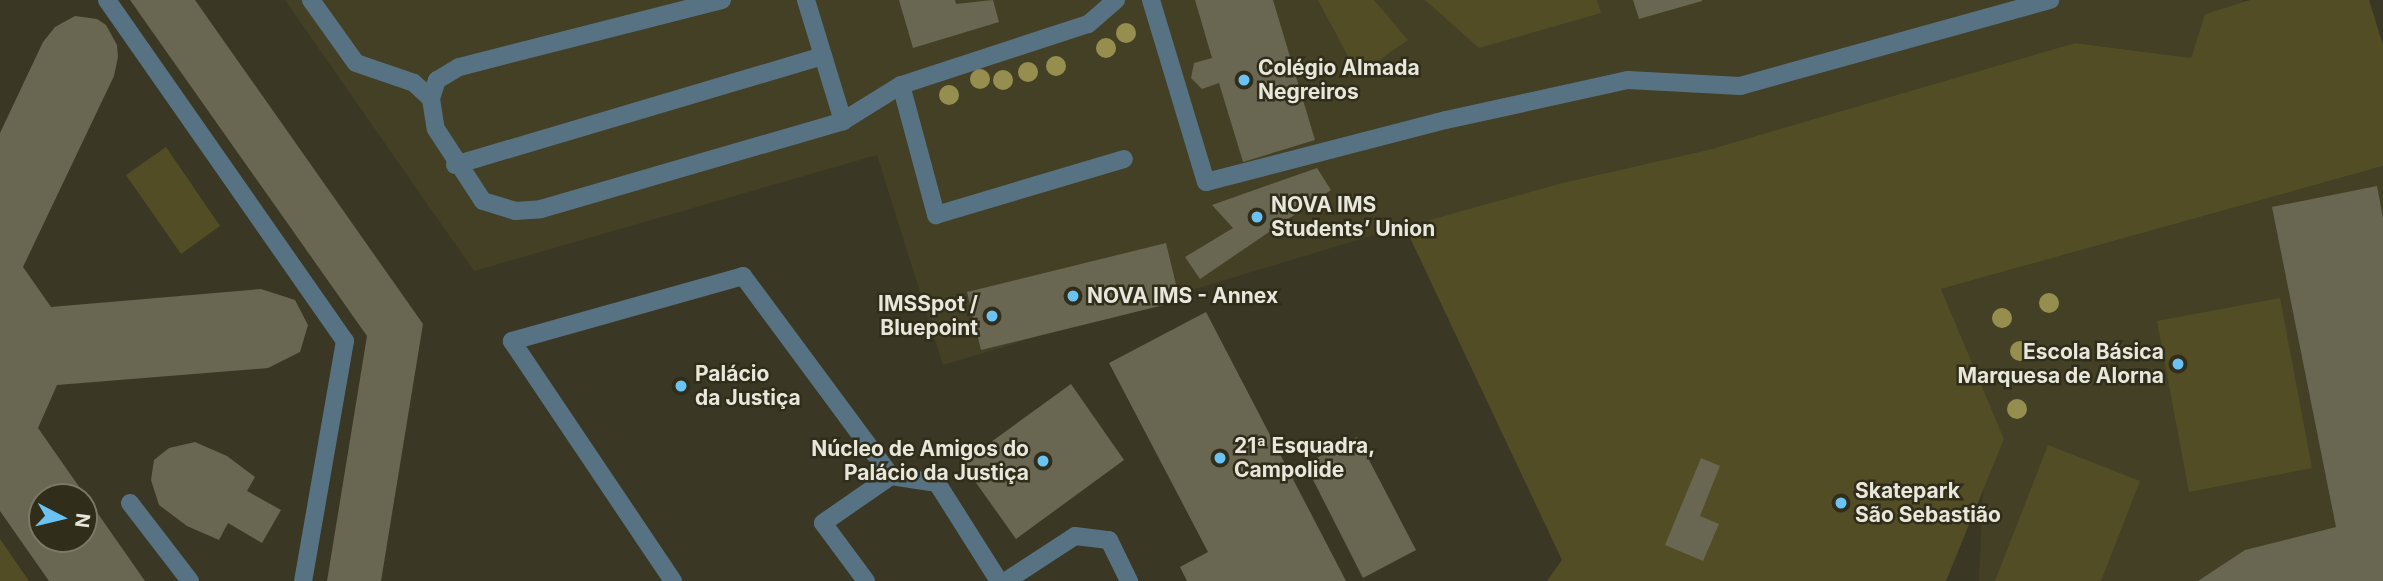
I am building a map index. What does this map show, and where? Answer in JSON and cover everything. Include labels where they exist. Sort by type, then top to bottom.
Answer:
[{"type":"lane","points":[[107,0],[345,341],[303,581]]},
{"type":"lane","points":[[311,0],[356,63],[414,83],[430,99]]},
{"type":"lane","points":[[722,0],[459,67],[437,80],[430,99],[436,129],[455,165],[482,201],[515,211],[541,209],[843,121],[901,85],[1088,23],[1116,0]]},
{"type":"lane","points":[[806,0],[843,121]]},
{"type":"lane","points":[[1151,0],[1206,182],[1446,120],[1628,80],[1740,86],[2050,0]]},
{"type":"lane","points":[[455,165],[823,56]]},
{"type":"lane","points":[[901,85],[936,215],[1124,159]]},
{"type":"lane","points":[[673,581],[512,341],[743,276],[891,476]]},
{"type":"lane","points":[[866,581],[823,523],[891,476],[937,483],[999,581]]},
{"type":"lane","points":[[130,503],[190,581]]},
{"type":"lane","points":[[1006,581],[1075,536],[1109,540],[1129,581]]},
{"type":"shaded area","points":[[285,0],[2244,2],[2205,14],[2191,58],[2075,43],[1708,150],[1384,232],[943,365],[877,155],[474,271]]},
{"type":"shaded area","points":[[1318,0],[1374,0],[1408,40],[1358,75]]},
{"type":"shaded area","points":[[1425,0],[1597,0],[1601,13],[1479,48]]},
{"type":"shaded area","points":[[2250,0],[2369,0],[2383,45],[2383,166],[1941,289],[2004,439],[1946,581],[1547,581],[1562,560],[1405,227],[1563,183],[1708,150],[2075,43],[2191,58],[2205,14]]},
{"type":"shaded area","points":[[166,147],[220,226],[181,254],[126,175]]},
{"type":"shaded area","name":"Escola Básica Marquesa de Alorna","points":[[2383,166],[2383,581],[1979,581],[1983,490],[2004,439],[1941,289]]},
{"type":"shaded area","points":[[2280,298],[2312,468],[2189,492],[2157,321]]},
{"type":"shaded area","points":[[2048,445],[2140,481],[2101,581],[1995,581]]},
{"type":"shaded area","points":[[0,539],[29,581],[0,581]]},
{"type":"building","points":[[130,0],[195,0],[423,324],[381,581],[327,581],[367,336]]},
{"type":"building","points":[[899,0],[955,0],[956,4],[993,0],[999,22],[913,48]]},
{"type":"building","name":"Colégio Almada Negreiros","points":[[1195,0],[1273,0],[1315,140],[1243,162],[1219,83],[1202,89],[1191,78],[1194,63],[1212,58]]},
{"type":"building","points":[[1633,0],[1702,0],[1702,1],[1639,19]]},
{"type":"building","points":[[75,16],[97,19],[106,25],[117,45],[118,57],[114,76],[23,267],[51,307],[261,289],[295,300],[308,325],[300,352],[268,368],[57,385],[38,428],[76,483],[28,483],[28,551],[0,511],[0,133],[43,42],[55,27]]},
{"type":"building","name":"NOVA IMS Students’ Union","points":[[1317,168],[1331,190],[1200,279],[1185,257],[1233,228],[1212,205]]},
{"type":"building","points":[[2377,186],[2383,218],[2383,581],[2198,581],[2245,550],[2336,527],[2272,207]]},
{"type":"building","name":"NOVA IMS - Annex","points":[[1166,243],[1180,301],[981,350],[967,292]]},
{"type":"building","name":"21ª Esquadra, Campolide","points":[[1206,312],[1346,581],[1187,581],[1180,567],[1208,552],[1109,363]]},
{"type":"building","name":"Núcleo de Amigos do Palácio da Justiça","points":[[1071,384],[1124,460],[1016,539],[962,463]]},
{"type":"building","points":[[1357,437],[1416,550],[1363,578],[1305,464]]},
{"type":"building","points":[[195,442],[227,456],[255,477],[247,491],[281,510],[262,543],[228,523],[219,540],[187,526],[159,505],[151,480],[154,460],[169,448]]},
{"type":"building","points":[[1701,458],[1720,466],[1700,516],[1719,524],[1703,561],[1665,545]]},
{"type":"building","points":[[98,514],[145,581],[49,581],[29,553],[98,553]]},
{"type":"place","name":"Colégio Almada Negreiros","points":[[1244,80]]},
{"type":"place","name":"NOVA IMS Students’ Union","points":[[1257,217]]},
{"type":"place","name":"NOVA IMS - Annex","points":[[1073,296]]},
{"type":"place","name":"IMSSpot / Bluepoint","points":[[992,316]]},
{"type":"place","name":"Escola Básica Marquesa de Alorna","points":[[2178,364]]},
{"type":"place","name":"Palácio da Justiça","points":[[681,386]]},
{"type":"place","name":"21ª Esquadra, Campolide","points":[[1220,458]]},
{"type":"place","name":"Núcleo de Amigos do Palácio da Justiça","points":[[1043,461]]},
{"type":"place","name":"Skatepark São Sebastião","points":[[1841,503]]}]
